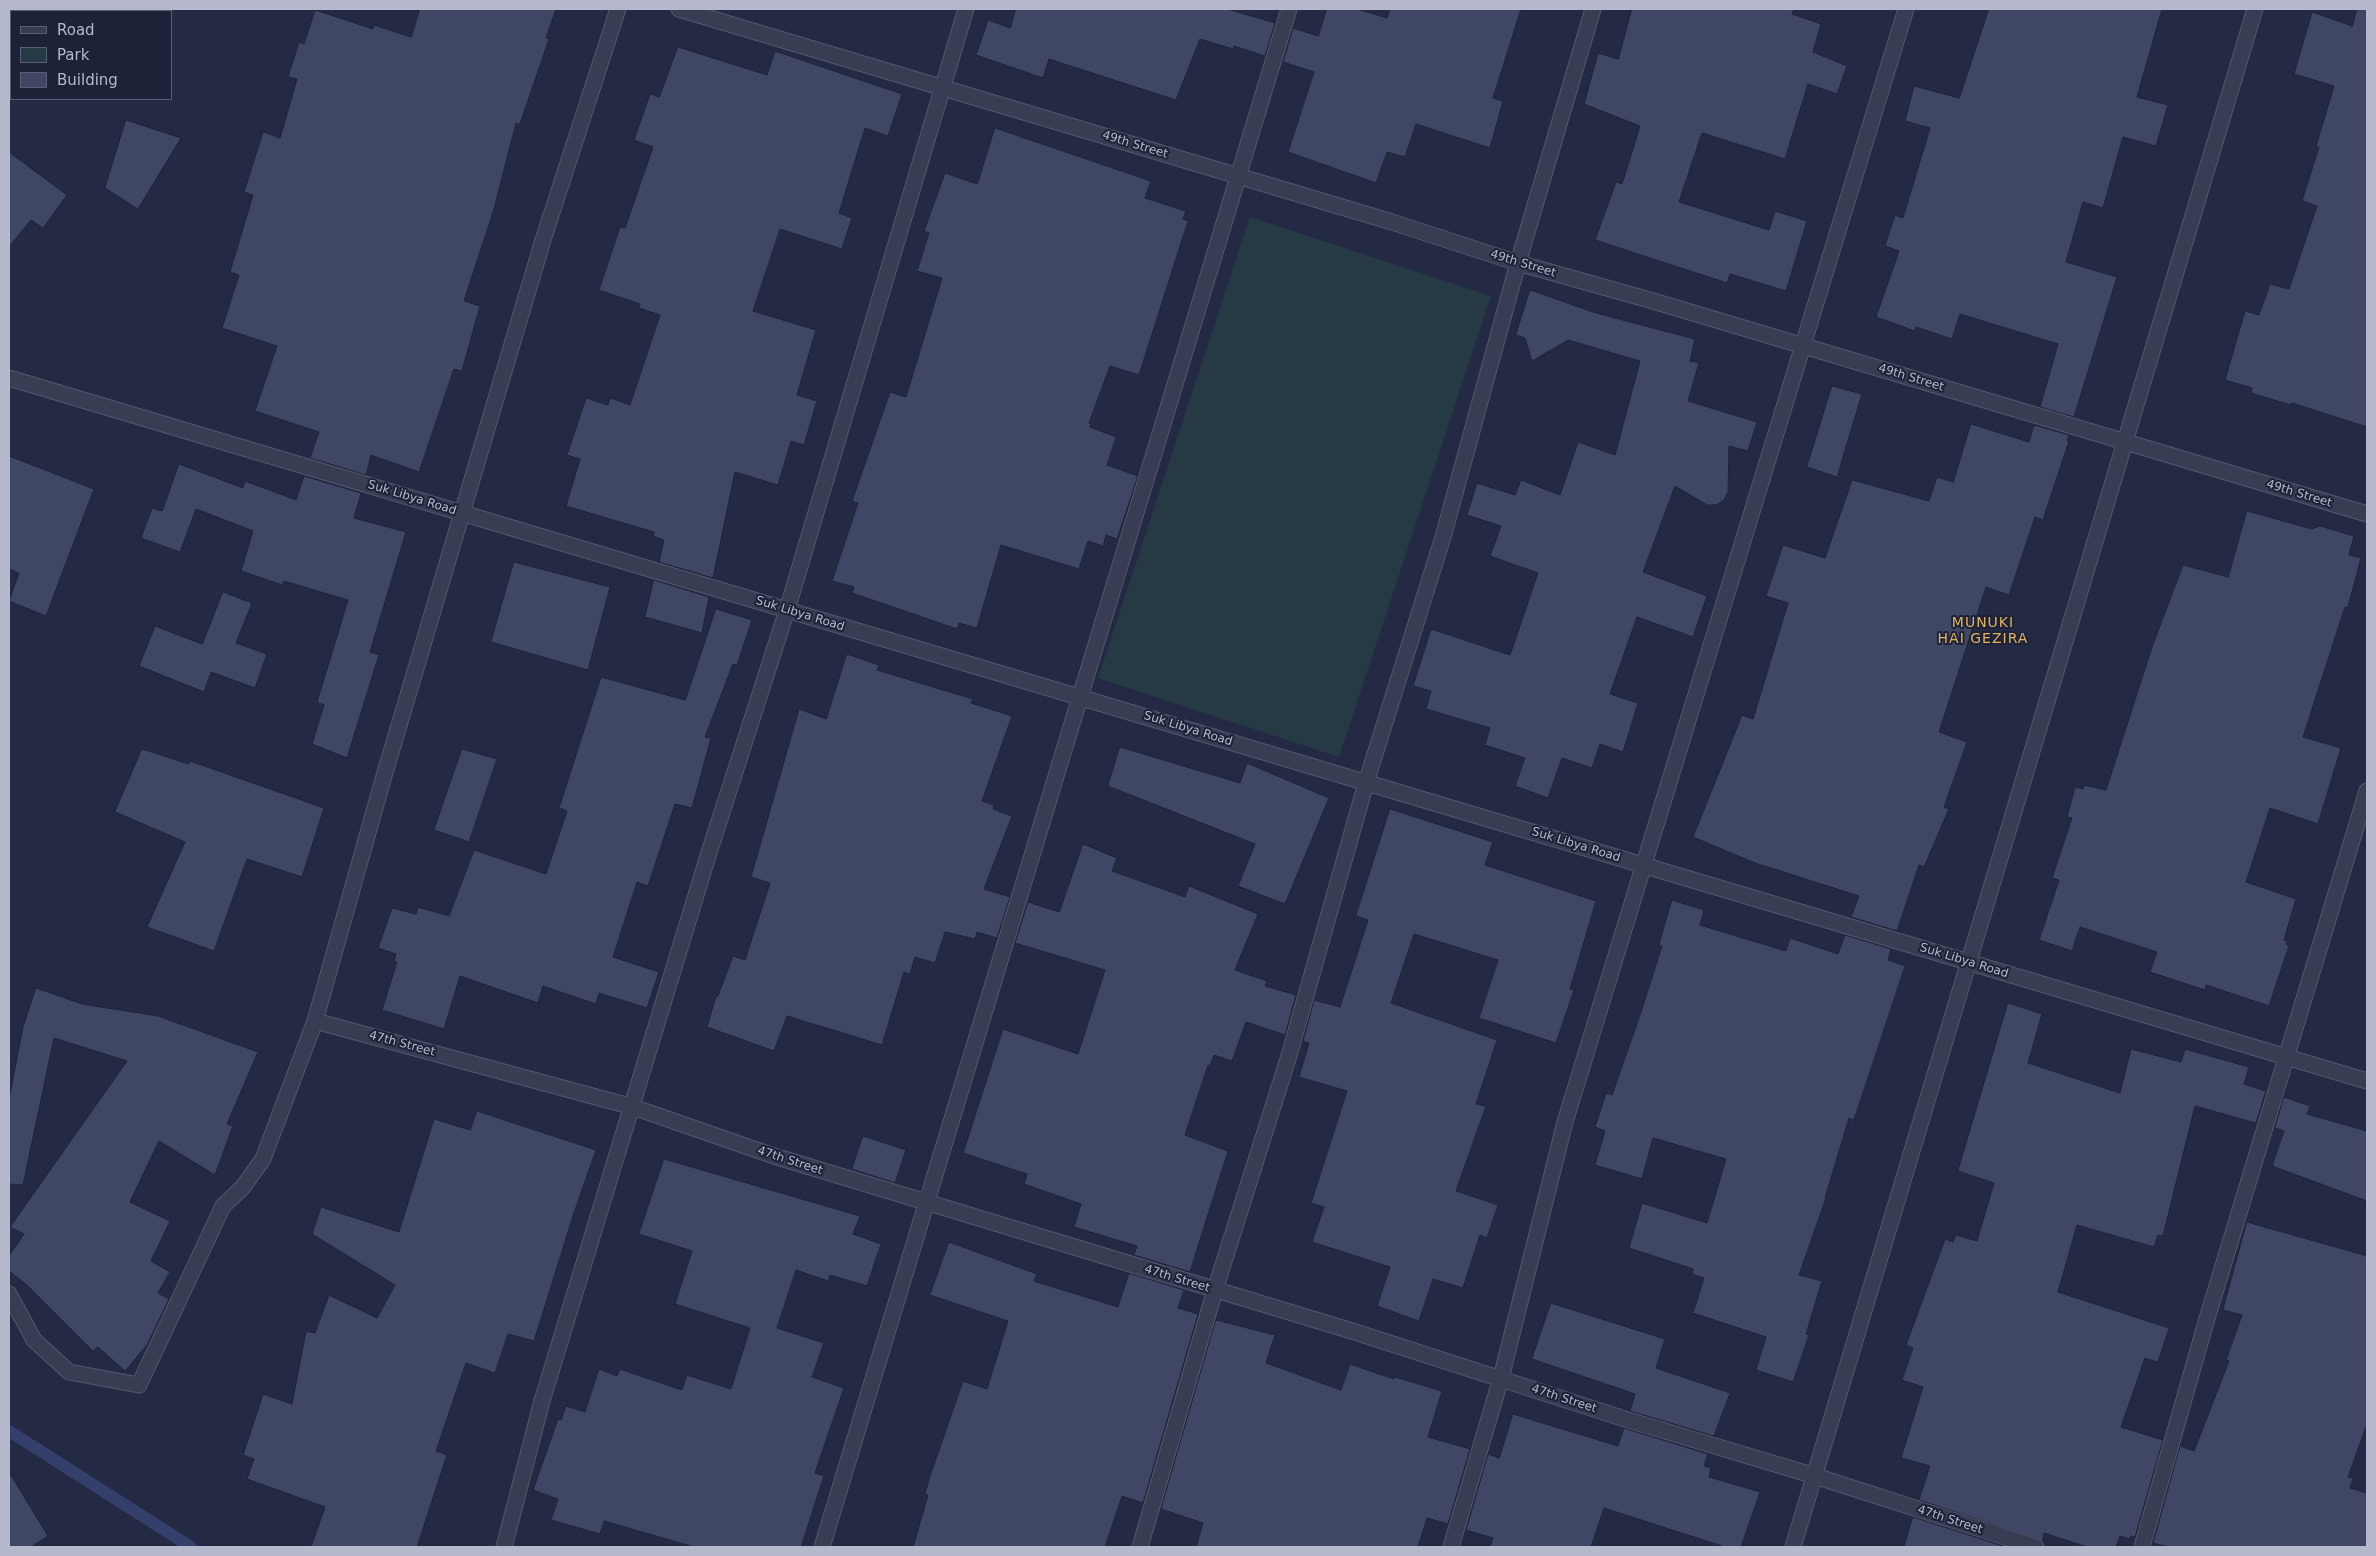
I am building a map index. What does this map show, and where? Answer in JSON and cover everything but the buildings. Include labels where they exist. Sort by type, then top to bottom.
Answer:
[{"type":"street","points":[[9,1294],[34,1340],[70,1372],[139,1385],[223,1206],[242,1187],[263,1159],[315,1021],[384,776],[543,240],[618,9]]},
{"type":"street","name":"49th Street","points":[[679,9],[1392,222],[1518,263],[1802,345],[2367,514]]},
{"type":"street","points":[[504,1547],[542,1401],[707,859],[787,610],[966,9]]},
{"type":"street","points":[[822,1547],[1289,9]]},
{"type":"street","points":[[1140,1547],[1215,1290],[1288,1059],[1366,783],[1443,537],[1518,263],[1593,9]]},
{"type":"street","points":[[1451,1547],[1501,1378],[1565,1122],[1906,9]]},
{"type":"street","points":[[1793,1547],[2255,9]]},
{"type":"street","name":"Suk Libya Road","points":[[9,378],[2367,1081]]},
{"type":"street","points":[[2142,1547],[2206,1322],[2367,791]]},
{"type":"street","name":"47th Street","points":[[315,1021],[633,1107],[774,1156],[1501,1378],[1625,1419],[1815,1476],[2036,1547]]},
{"type":"green space","points":[[1250,217],[1491,296],[1339,757],[1098,678]]},
{"type":"waterway","points":[[9,1431],[191,1547]]},
{"type":"district","name":"MUNUKI HAI GEZIRA","points":[[1983,632]]}]
